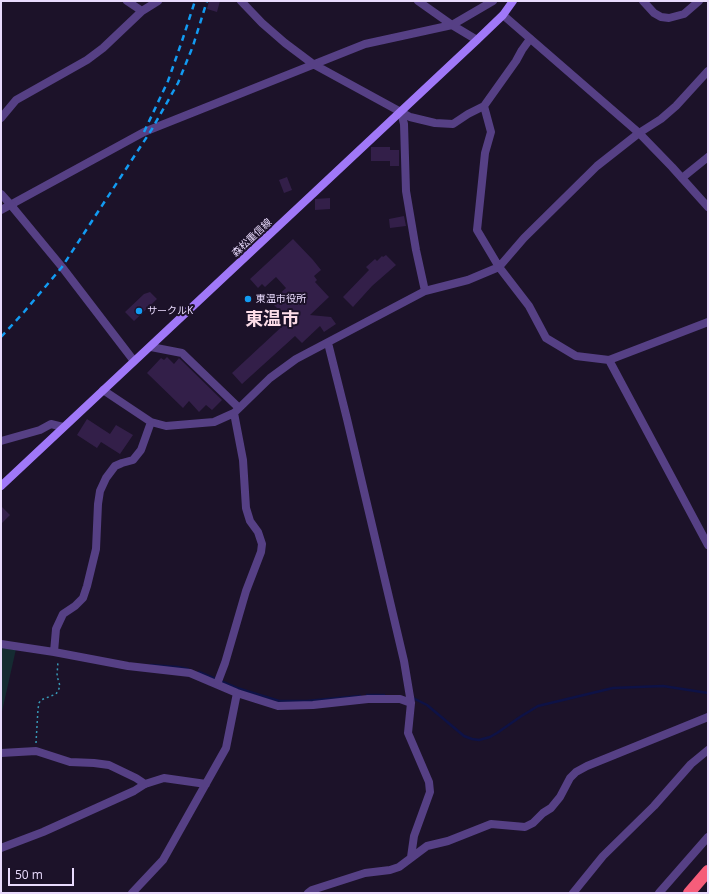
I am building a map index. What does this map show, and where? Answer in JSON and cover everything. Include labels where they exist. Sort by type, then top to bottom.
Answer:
[{"type":"highway","points":[[688,893],[708,871]]},
{"type":"main road","name":"森松重信線","points":[[1,486],[401,112],[503,15],[513,1]]},
{"type":"street","points":[[127,1],[142,11]]},
{"type":"street","points":[[1,118],[16,100],[87,60],[142,11],[158,1]]},
{"type":"street","points":[[241,1],[262,23],[313,64],[410,117],[435,123],[452,124],[484,106],[530,39]]},
{"type":"street","points":[[1,210],[144,132],[365,44],[452,25],[493,1]]},
{"type":"street","points":[[643,1],[654,13],[661,17],[669,18],[684,14],[699,1]]},
{"type":"street","points":[[421,2],[452,25],[477,40]]},
{"type":"street","points":[[503,15],[639,133],[708,207]]},
{"type":"street","points":[[102,390],[151,422],[166,426],[214,422],[236,410],[277,373],[296,359],[425,292],[468,280],[499,267],[524,238],[597,166],[639,133],[666,115],[708,71]]},
{"type":"street","points":[[484,106],[491,132],[485,153],[477,230],[499,267],[529,306],[546,338],[576,356],[609,360],[708,322]]},
{"type":"street","points":[[401,112],[404,124],[406,191],[425,292]]},
{"type":"street","points":[[682,178],[708,157]]},
{"type":"street","points":[[1,194],[134,361]]},
{"type":"street","points":[[328,343],[404,661],[411,703],[408,733],[429,782],[430,792],[414,836],[411,857]]},
{"type":"street","points":[[151,347],[182,353],[236,410],[243,460],[246,508],[250,520],[258,532],[262,544],[261,552],[246,592],[217,684]]},
{"type":"street","points":[[609,360],[708,545]]},
{"type":"street","points":[[57,653],[56,629],[63,614],[75,606],[83,598],[87,586],[96,549],[100,491],[114,466],[122,462],[133,460],[141,450],[151,422]]},
{"type":"street","points":[[1,441],[40,430],[51,424],[63,427]]},
{"type":"street","points":[[1,644],[128,666],[190,673],[237,693],[278,706],[313,705],[368,699],[400,699],[411,703]]},
{"type":"street","points":[[132,893],[163,860],[226,748],[237,693]]},
{"type":"street","points":[[308,893],[312,890],[365,873],[390,870],[399,867],[427,846],[448,841],[491,824],[525,828],[551,808],[560,797],[570,778],[576,772],[587,766],[708,717]]},
{"type":"street","points":[[573,893],[603,856],[654,806],[690,764],[708,750]]},
{"type":"street","points":[[1,753],[36,751],[70,762],[109,765],[145,784]]},
{"type":"street","points":[[1,848],[43,832],[134,791],[145,784],[164,778],[206,784]]},
{"type":"street","points":[[659,893],[708,837]]},
{"type":"path","points":[[36,751],[38,708],[41,700],[56,694],[60,686],[57,676],[57,653]]},
{"type":"shaded area","points":[[1,647],[16,649],[1,716]]},
{"type":"building","points":[[209,1],[220,1],[217,12],[207,9]]},
{"type":"building","points":[[371,147],[390,147],[390,150],[399,150],[399,166],[390,166],[390,161],[371,161]]},
{"type":"building","points":[[287,177],[292,190],[284,193],[279,180]]},
{"type":"building","points":[[330,198],[330,209],[315,210],[315,199]]},
{"type":"building","points":[[404,216],[406,226],[390,228],[389,219]]},
{"type":"building","points":[[293,239],[321,270],[314,276],[317,280],[315,282],[329,297],[310,315],[331,317],[336,324],[324,332],[320,326],[302,343],[295,336],[242,384],[232,373],[289,320],[274,305],[278,301],[275,298],[286,288],[276,277],[265,287],[262,284],[258,288],[250,279]]},
{"type":"building","points":[[386,255],[396,265],[372,286],[353,307],[343,297],[369,270],[366,267],[375,259],[377,261],[382,256],[383,257]]},
{"type":"building","points":[[150,292],[157,299],[134,321],[125,312],[144,294]]},
{"type":"building","points":[[167,357],[174,364],[179,358],[222,400],[212,410],[206,405],[199,412],[189,401],[183,408],[147,373],[161,358],[164,360]]},
{"type":"building","points":[[87,419],[110,434],[116,425],[133,435],[120,454],[101,442],[97,448],[77,435]]},
{"type":"building","points":[[1,506],[10,515],[1,524]]},
{"type":"waterway","points":[[151,665],[188,669]]},
{"type":"waterway","points":[[199,672],[237,688],[279,701],[307,701],[360,696]]},
{"type":"waterway","points":[[413,698],[427,705],[464,736],[479,740],[497,733],[538,706],[613,688],[663,686],[708,693]]},
{"type":"waterway","points":[[367,695],[384,695]]},
{"type":"railway","points":[[144,132],[168,81],[195,1]]},
{"type":"railway","points":[[1,337],[62,267],[152,129],[178,83],[193,46],[207,1]]},
{"type":"place","name":"東温市役所","points":[[248,299]]},
{"type":"place","name":"サークルK","points":[[139,311]]},
{"type":"district","name":"東温市","points":[[272,320]]}]
